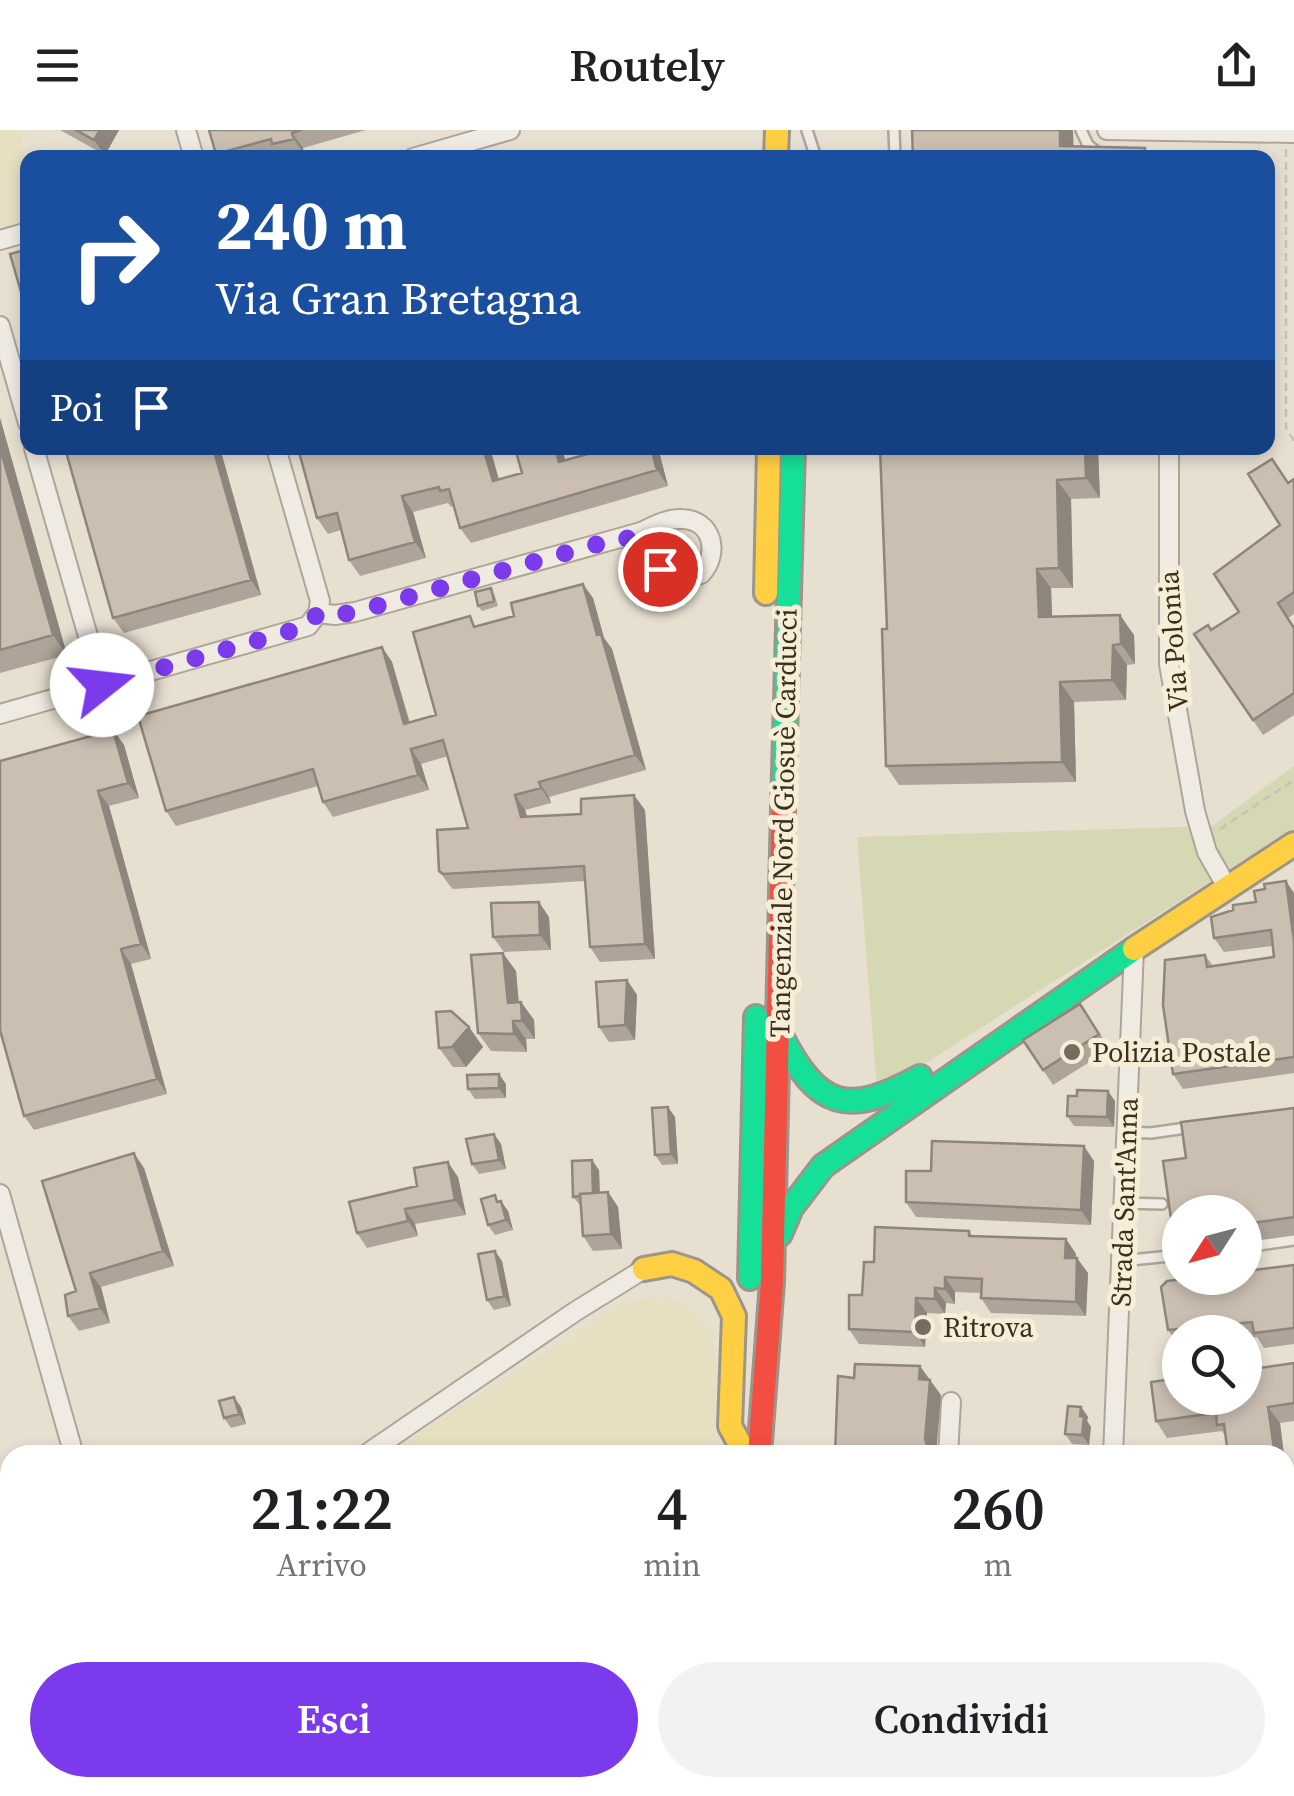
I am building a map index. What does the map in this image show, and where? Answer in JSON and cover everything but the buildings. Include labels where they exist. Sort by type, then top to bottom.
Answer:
[{"type":"main road","name":"Tangenziale Nord Giosuè Carducci","points":[[747,1445],[770,455]]},
{"type":"main road","name":"Tangenziale Nord Giosuè Carducci","points":[[749,1445],[768,1380],[776,1198],[792,455]]},
{"type":"main road","points":[[772,1254],[791,1208],[824,1166],[1134,949],[1294,844]]},
{"type":"main road","points":[[778,1029],[813,1090],[848,1104],[871,1101],[898,1090],[1134,949]]},
{"type":"main road","points":[[644,1269],[672,1264],[694,1271],[721,1289],[734,1316],[730,1426],[742,1445]]},
{"type":"street","points":[[441,150],[510,130]]},
{"type":"street","points":[[1107,130],[1290,133]]},
{"type":"street","points":[[0,326],[20,395]]},
{"type":"street","points":[[36,455],[102,685]]},
{"type":"street","points":[[0,714],[308,626],[318,613],[320,601],[278,455]]},
{"type":"street","name":"Via Polonia","points":[[1169,455],[1169,664],[1194,811],[1227,887]]},
{"type":"street","points":[[318,613],[355,612],[623,537],[676,518],[703,526],[711,537],[712,557],[701,574],[679,580],[660,569],[636,542],[623,537]]},
{"type":"street","name":"Strada Sant'Anna","points":[[1113,1445],[1134,949]]},
{"type":"street","points":[[0,1194],[71,1445]]},
{"type":"street","points":[[380,1445],[644,1269]]},
{"type":"street","points":[[949,1445],[951,1402]]},
{"type":"lane","points":[[1081,130],[1088,145],[1097,150]]},
{"type":"lane","points":[[1126,1132],[1205,1125]]},
{"type":"lane","points":[[1124,1204],[1162,1204]]},
{"type":"lane","points":[[1262,1245],[1294,1240]]},
{"type":"lane","points":[[1121,1262],[1162,1258]]},
{"type":"path","points":[[1290,133],[1286,428],[1294,441]]},
{"type":"path","points":[[1204,840],[1294,780]]},
{"type":"shaded area","points":[[0,130],[18,130],[24,150],[20,150],[20,223],[0,229]]},
{"type":"shaded area","points":[[659,1296],[686,1303],[707,1322],[716,1356],[714,1445],[399,1445],[621,1304]]},
{"type":"green space","points":[[1294,766],[1294,828],[907,1075],[877,1090],[857,837],[1212,826]]},
{"type":"traffic: fast","points":[[783,808],[793,455]]},
{"type":"traffic: fast","points":[[780,1234],[791,1208],[823,1166],[1134,949]]},
{"type":"traffic: fast","points":[[750,1278],[756,1017]]},
{"type":"traffic: fast","points":[[780,1034],[808,1078],[837,1099],[873,1098],[920,1077]]},
{"type":"traffic: slow","points":[[776,150],[777,130]]},
{"type":"traffic: slow","points":[[766,593],[769,455]]},
{"type":"traffic: slow","points":[[1134,949],[1294,844]]},
{"type":"traffic: slow","points":[[644,1269],[672,1264],[694,1271],[721,1289],[734,1316],[730,1426],[740,1445]]},
{"type":"traffic: jam","points":[[760,1445],[772,1282],[783,808]]},
{"type":"place","name":"Polizia Postale","points":[[1072,1052]]},
{"type":"place","name":"Ritrova","points":[[923,1327]]},
{"type":"route","points":[[102,685],[308,626],[318,613],[355,612],[623,537],[636,542],[660,569]]}]
